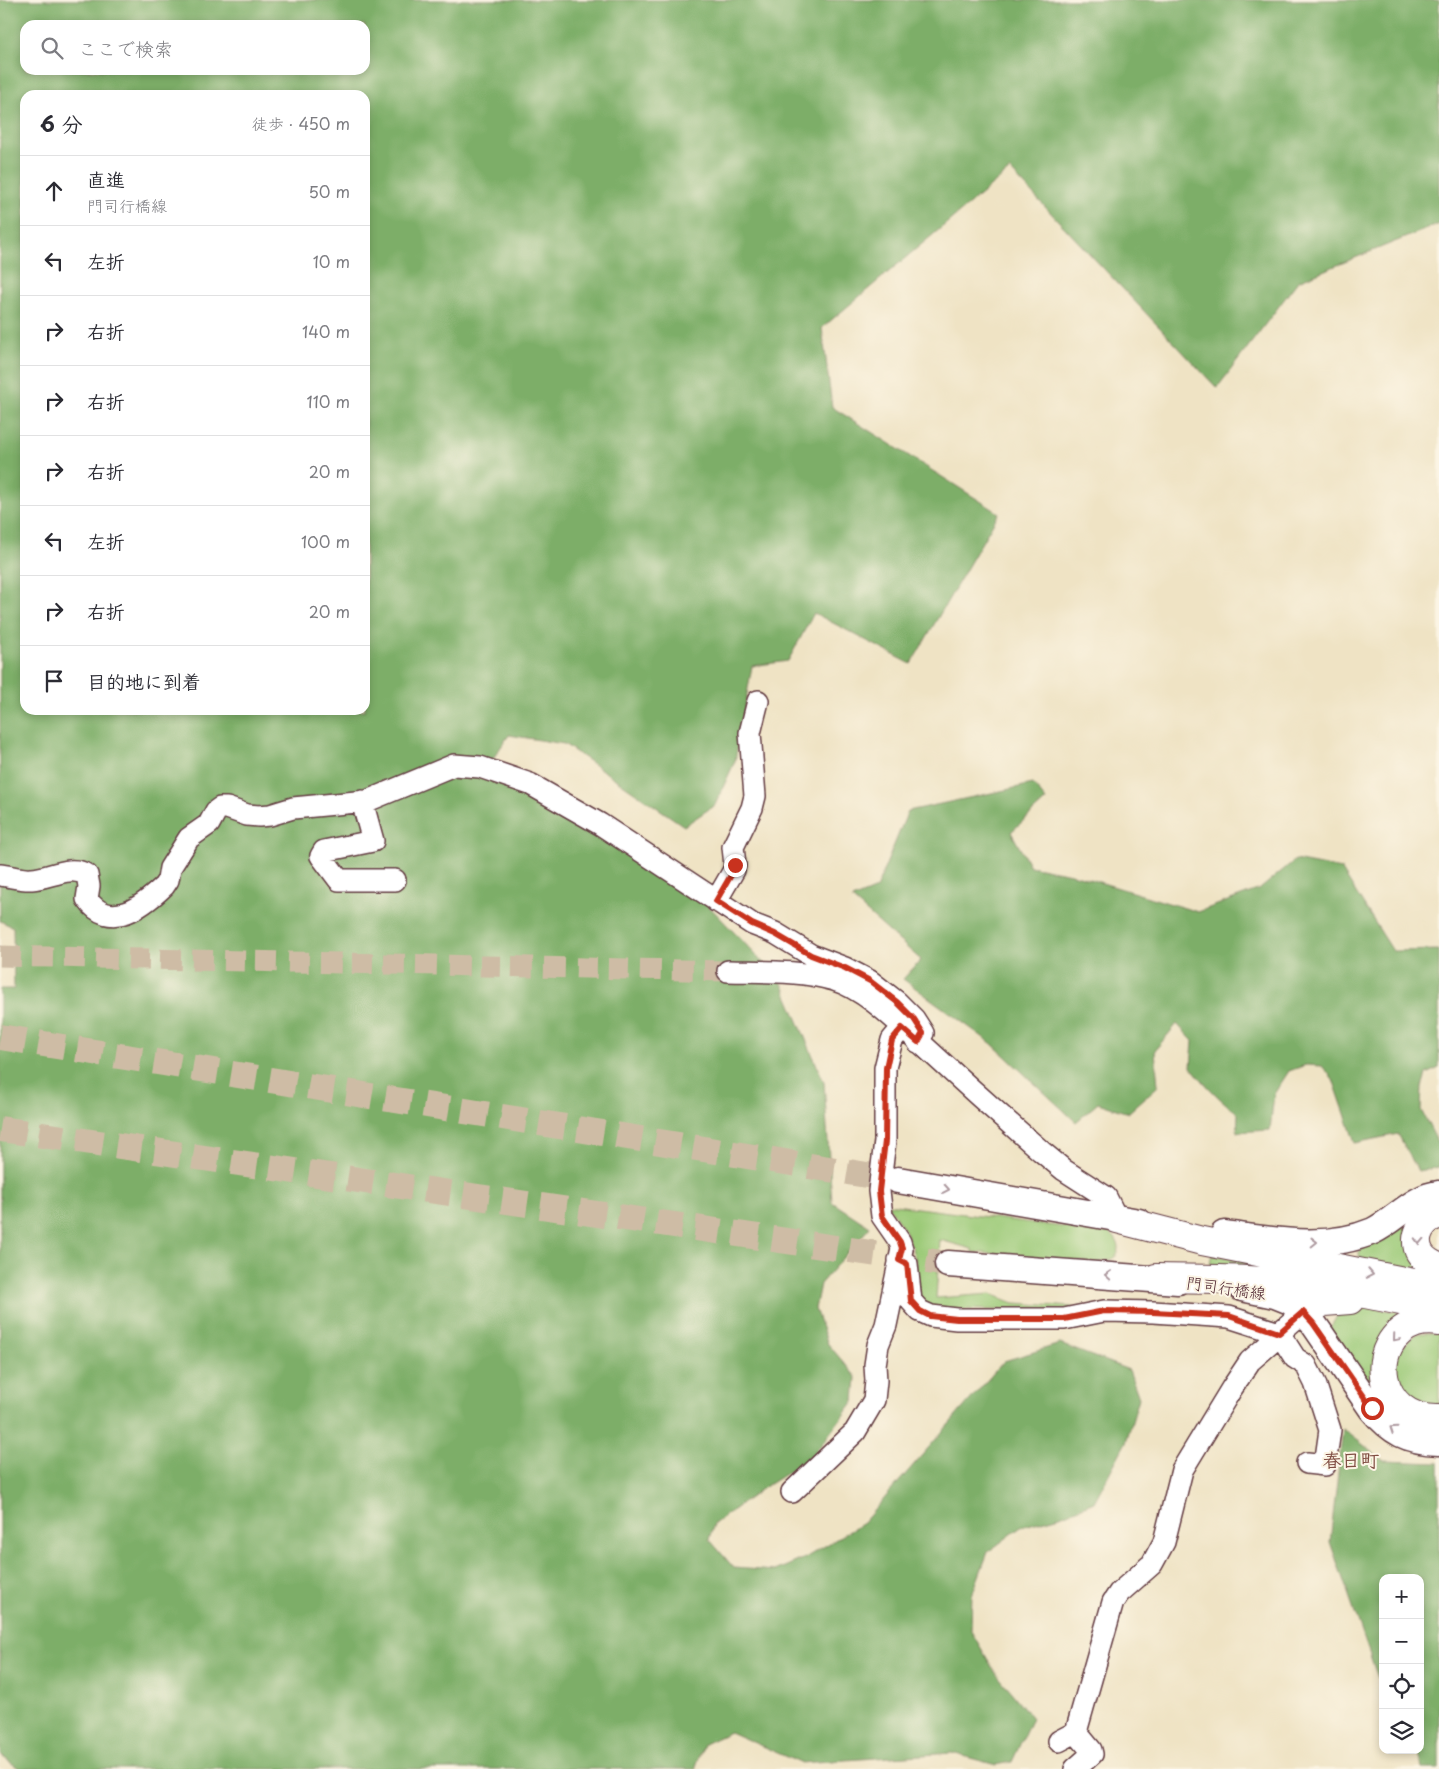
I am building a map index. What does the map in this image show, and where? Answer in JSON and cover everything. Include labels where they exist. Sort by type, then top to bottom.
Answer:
[{"type":"highway","points":[[1439,1215],[1426,1220],[1421,1227],[1417,1244],[1419,1252],[1424,1258],[1439,1267]]},
{"type":"highway","points":[[1117,1218],[1202,1241],[1439,1288]]},
{"type":"highway","points":[[1156,1278],[1256,1280],[1297,1284],[1370,1294],[1439,1309]]},
{"type":"highway","points":[[1303,1312],[1315,1305],[1334,1300],[1412,1303]]},
{"type":"highway","points":[[1439,1322],[1416,1323],[1406,1328],[1395,1337],[1388,1350],[1384,1364],[1384,1378],[1388,1392],[1395,1403],[1415,1417],[1428,1420],[1439,1419]]},
{"type":"main road","points":[[898,1180],[1117,1218],[1282,1241],[1314,1242],[1334,1241],[1371,1231],[1393,1219],[1426,1196],[1439,1194]]},
{"type":"main road","name":"門司行橋線","points":[[948,1264],[1156,1278],[1260,1291],[1275,1295],[1290,1301],[1313,1323],[1383,1422],[1396,1432],[1411,1438],[1426,1442],[1439,1442]]},
{"type":"street","points":[[716,901],[734,870],[733,847],[752,808],[755,796],[750,733],[758,701]]},
{"type":"street","points":[[0,875],[31,879],[74,870],[82,872],[87,874],[89,886],[87,899],[92,906],[101,913],[111,915],[125,914],[164,886],[168,880],[170,868],[189,838],[209,824],[216,811],[220,808],[259,816],[270,815],[293,808],[367,801],[454,765],[480,768],[530,784],[600,824],[752,924],[775,934],[811,955],[845,968],[870,981],[897,1002],[914,1019],[923,1033],[892,1040],[886,1068],[885,1141],[879,1191],[882,1216],[902,1248],[886,1325],[878,1345],[875,1365],[874,1400],[855,1432],[792,1492]]},
{"type":"street","points":[[362,801],[373,841],[324,851],[321,856],[339,880],[395,880]]},
{"type":"street","points":[[728,971],[810,974],[853,987],[1041,1151],[1064,1170],[1106,1197],[1117,1218]]},
{"type":"street","points":[[899,1260],[907,1264],[911,1301],[920,1311],[930,1316],[957,1319],[1064,1319],[1104,1311],[1153,1312],[1229,1316],[1279,1333],[1294,1358],[1306,1365],[1311,1374],[1330,1430],[1325,1465],[1307,1463]]},
{"type":"street","points":[[1075,1769],[1092,1754],[1091,1750],[1067,1737],[1087,1697],[1101,1640],[1113,1602],[1124,1588],[1152,1564],[1164,1542],[1182,1470],[1232,1388],[1250,1361],[1303,1312]]},
{"type":"green space","points":[[0,0],[1439,0],[1439,224],[1298,281],[1217,388],[1010,170],[822,328],[832,407],[999,513],[911,664],[814,613],[788,661],[752,666],[735,761],[715,805],[684,826],[564,744],[509,735],[492,760],[677,873],[781,981],[824,1082],[832,1202],[870,1227],[820,1284],[815,1309],[828,1344],[856,1377],[854,1401],[812,1457],[760,1490],[714,1524],[709,1539],[734,1568],[775,1571],[805,1558],[863,1523],[1004,1361],[1060,1344],[1129,1370],[1139,1398],[1126,1442],[1094,1502],[1060,1516],[1021,1527],[988,1552],[972,1595],[971,1631],[995,1672],[1032,1718],[1012,1762],[996,1765],[952,1753],[800,1763],[730,1732],[704,1744],[695,1769],[20,1769],[0,1755],[0,989],[14,989],[13,927],[0,921]]},
{"type":"green space","points":[[1033,784],[1046,800],[1011,832],[1030,866],[1076,875],[1198,912],[1260,889],[1295,860],[1341,869],[1393,951],[1439,950],[1439,1068],[1426,1074],[1422,1087],[1421,1110],[1439,1145],[1439,1167],[1418,1171],[1398,1134],[1355,1143],[1333,1079],[1322,1066],[1306,1065],[1289,1071],[1274,1094],[1270,1130],[1237,1132],[1238,1113],[1213,1092],[1191,1067],[1193,1041],[1177,1024],[1155,1050],[1158,1086],[1128,1113],[1098,1103],[1076,1122],[991,1043],[903,979],[921,960],[852,899],[876,889],[908,811]]},
{"type":"green space","points":[[887,1204],[1110,1233],[1118,1244],[1119,1251],[1114,1258],[1096,1263],[972,1252],[972,1249],[940,1240],[936,1298],[991,1294],[1014,1303],[1072,1307],[1071,1311],[928,1309],[919,1300],[915,1258],[906,1232]]},
{"type":"green space","points":[[1413,1217],[1418,1267],[1412,1272],[1360,1260],[1359,1253],[1363,1247]]},
{"type":"green space","points":[[1214,1255],[1352,1280],[1210,1265],[1211,1257]]},
{"type":"green space","points":[[1344,1304],[1400,1312],[1401,1317],[1378,1398],[1329,1330]]},
{"type":"green space","points":[[1418,1333],[1439,1333],[1439,1408],[1433,1409],[1398,1391],[1396,1358],[1403,1347]]},
{"type":"green space","points":[[1343,1429],[1384,1461],[1439,1463],[1439,1769],[1423,1769],[1419,1754],[1424,1754],[1424,1574],[1379,1574],[1379,1679],[1330,1542]]},
{"type":"tunnel","points":[[0,956],[728,971]]},
{"type":"tunnel","points":[[0,1037],[898,1180]]},
{"type":"tunnel","points":[[0,1129],[948,1264]]},
{"type":"district","name":"春日町","points":[[1351,1460]]},
{"type":"route","points":[[735,865],[716,901],[752,924],[775,934],[811,955],[845,968],[870,981],[897,1002],[914,1019],[923,1033],[918,1042],[902,1028],[892,1040],[884,1082],[885,1141],[879,1191],[882,1216],[900,1242],[902,1248],[899,1260],[907,1264],[911,1301],[920,1311],[930,1316],[957,1319],[1064,1319],[1104,1311],[1229,1316],[1279,1333],[1303,1312],[1313,1323],[1372,1408]]}]
